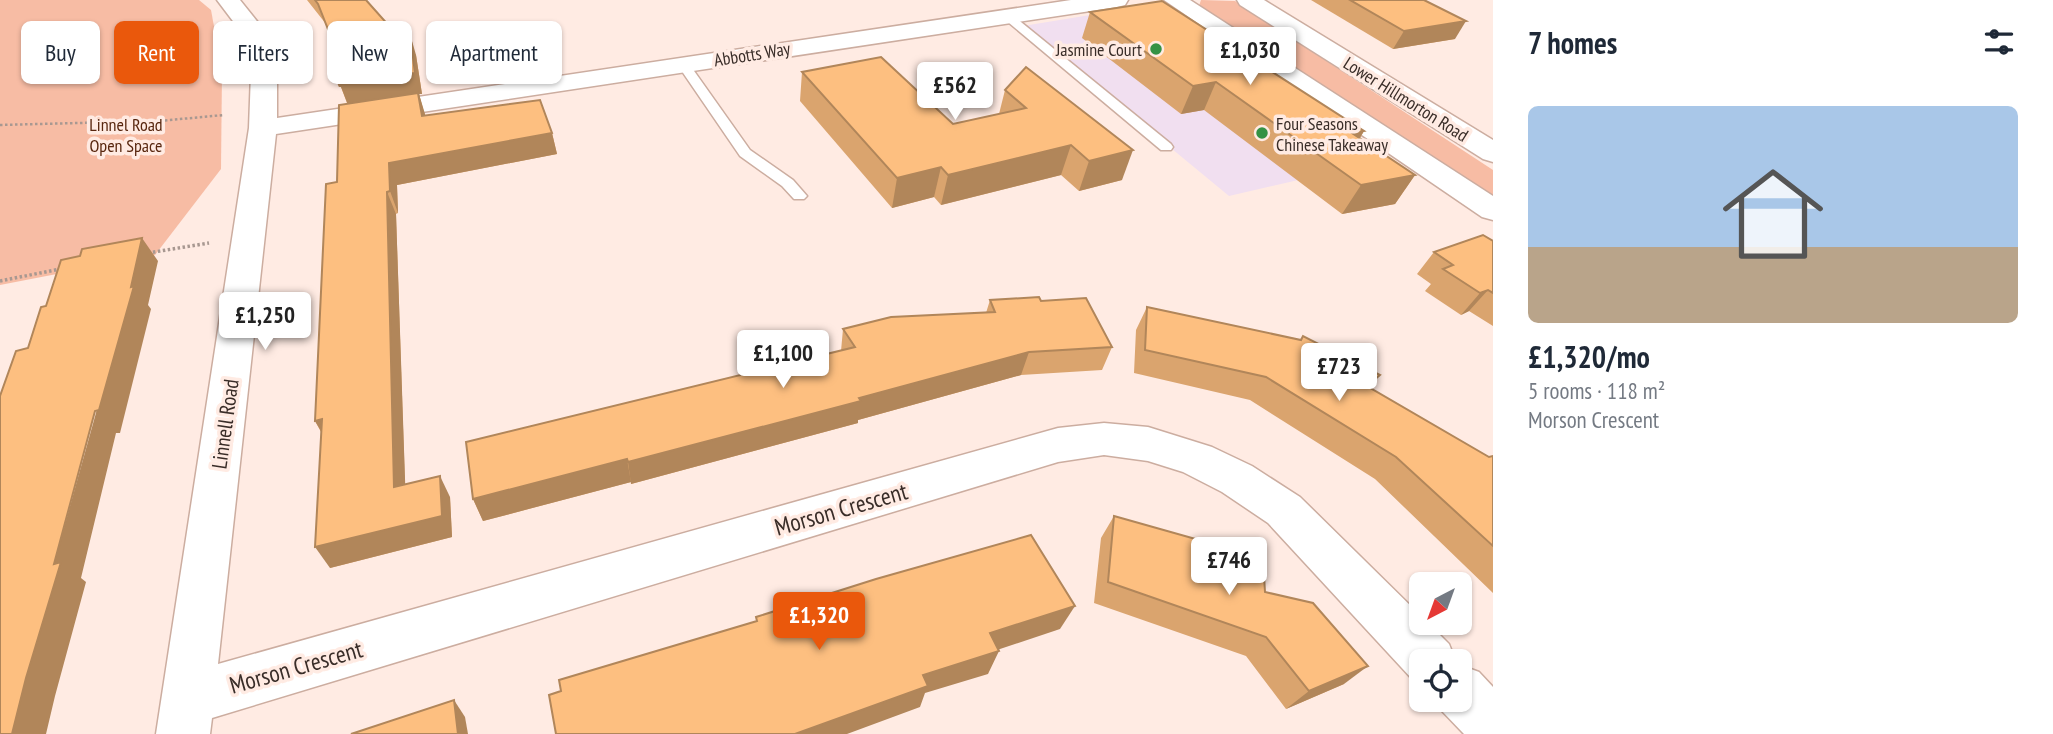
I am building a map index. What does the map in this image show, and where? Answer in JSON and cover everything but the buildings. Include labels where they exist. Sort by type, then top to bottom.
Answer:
[{"type":"street","name":"Linnell Road","points":[[186,716],[251,235],[263,119],[264,73],[260,40],[229,0]]},
{"type":"street","name":"Abbotts Way","points":[[263,119],[682,64],[1117,0]]},
{"type":"street","points":[[1175,0],[1493,210]]},
{"type":"street","name":"Lower Hillmorton Road","points":[[1248,0],[1493,153]]},
{"type":"street","name":"Morson Crescent","points":[[186,716],[1058,445],[1104,439],[1148,444],[1197,459],[1237,479],[1284,510],[1418,649]]},
{"type":"street","points":[[1472,703],[1493,725]]},
{"type":"lane","points":[[998,16],[1166,147]]},
{"type":"lane","points":[[682,64],[745,153],[792,184],[799,196]]},
{"type":"path","points":[[0,125],[263,119]]},
{"type":"path","points":[[141,255],[251,235]]},
{"type":"path","points":[[0,281],[64,268]]},
{"type":"shaded area","points":[[1133,8],[1377,162],[1229,196],[1023,26]]},
{"type":"green space","name":"Linnel Road Open Space","points":[[0,0],[199,0],[211,10],[213,84],[222,84],[221,169],[155,255],[0,285]]},
{"type":"green space","points":[[1201,0],[1235,1],[1493,170],[1493,199],[1199,6]]},
{"type":"place","name":"Jasmine Court","points":[[1156,49]]},
{"type":"place","name":"Four Seasons Chinese Takeaway","points":[[1262,133]]}]
